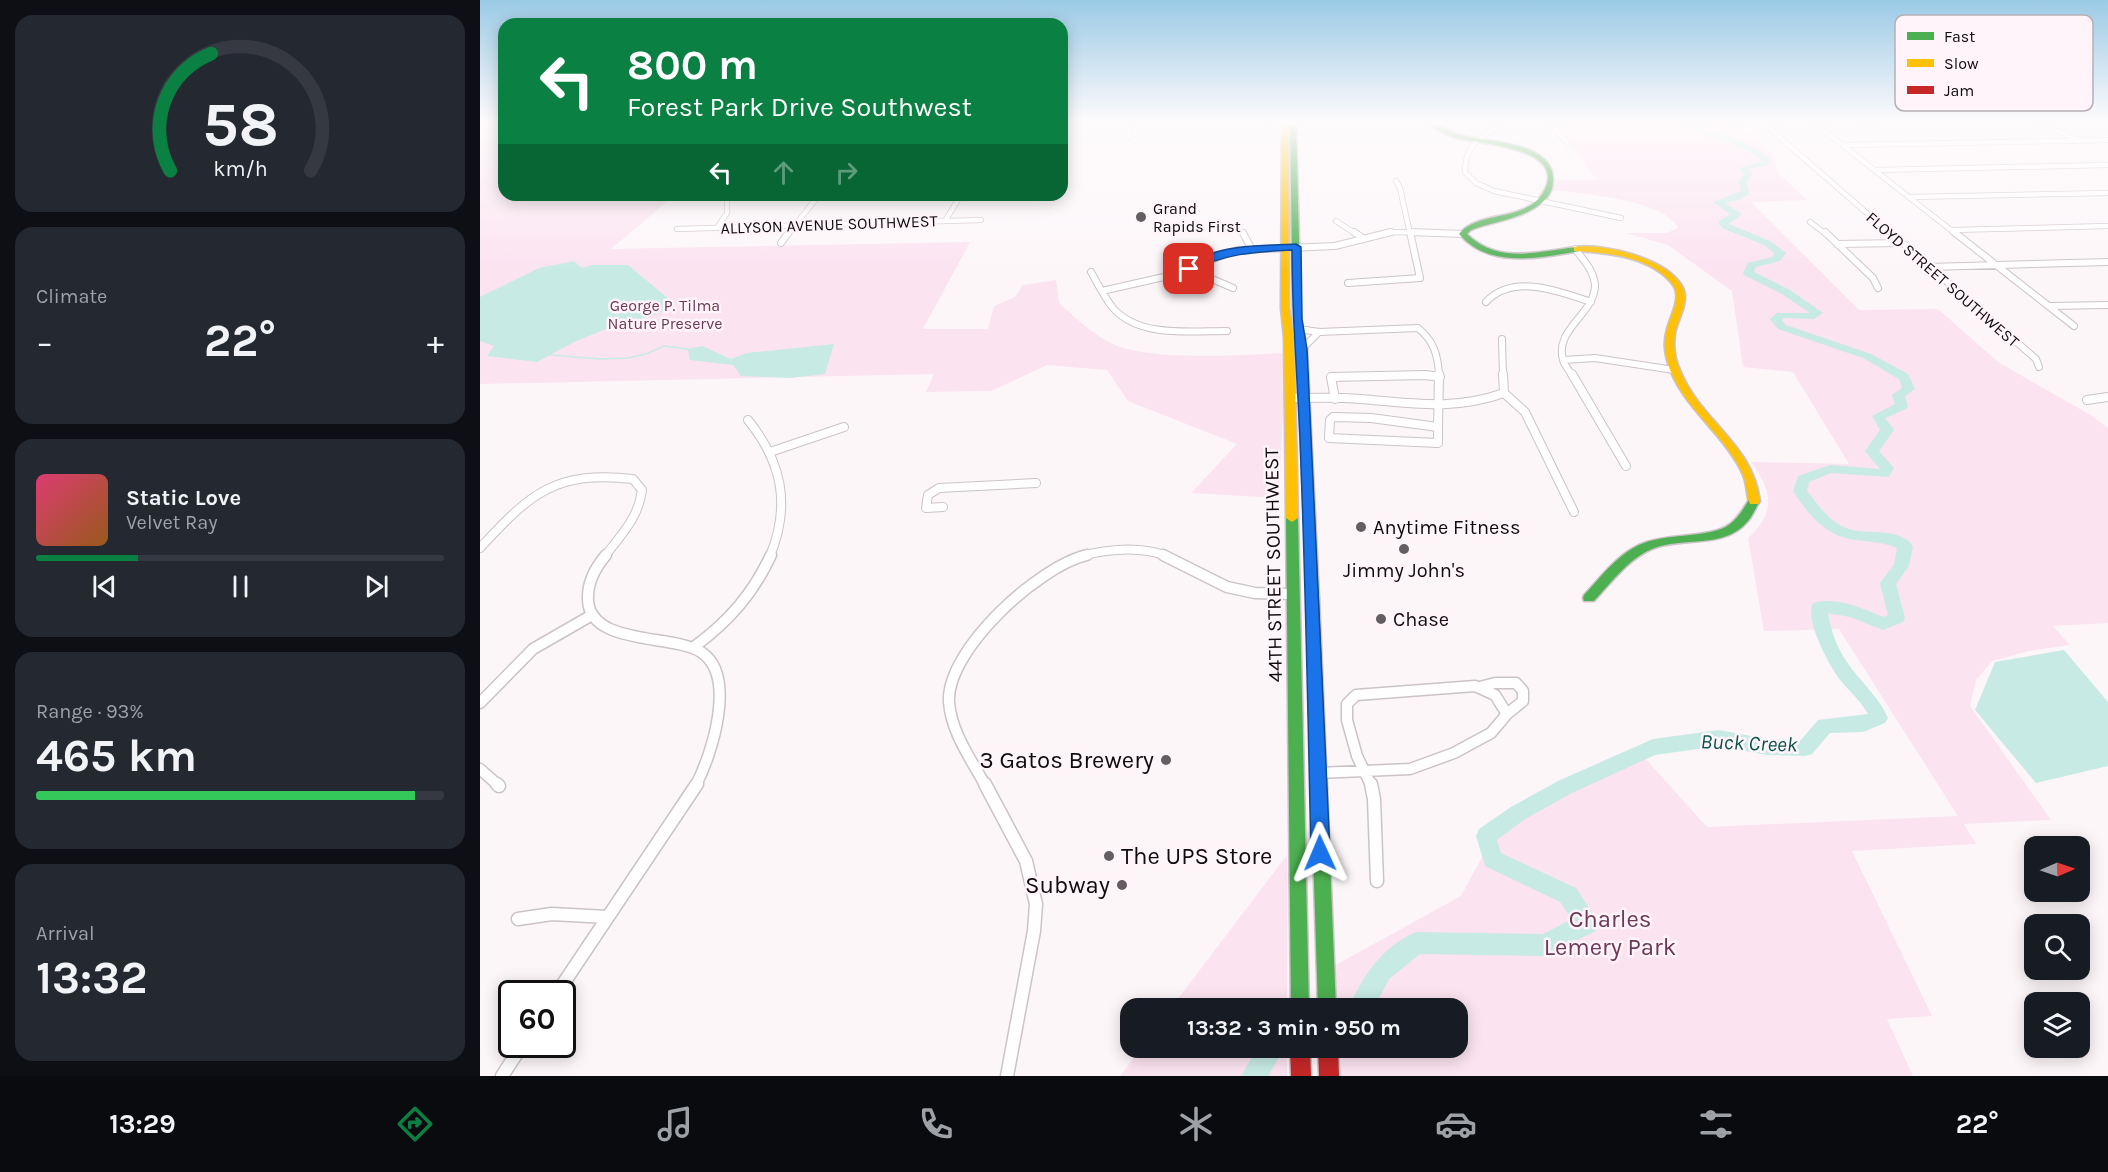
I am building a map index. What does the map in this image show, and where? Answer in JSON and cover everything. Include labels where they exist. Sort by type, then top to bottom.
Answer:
[{"type":"main road","name":"44TH STREET SOUTHWEST","points":[[1289,172],[1290,193]]},
{"type":"main road","name":"44TH STREET SOUTHWEST","points":[[1291,172],[1290,398],[1300,998]]},
{"type":"main road","points":[[1549,172],[1551,185],[1541,201],[1518,214],[1468,228],[1463,234],[1467,242],[1475,248],[1514,256],[1575,249],[1612,252],[1637,258],[1663,271],[1682,292],[1682,299],[1671,325],[1669,340],[1674,370],[1694,407],[1738,455],[1752,474],[1756,488],[1755,502],[1744,521],[1730,530],[1704,538],[1656,542],[1644,547],[1589,598]]},
{"type":"main road","name":"44TH STREET SOUTHWEST","points":[[1290,247],[1302,349],[1305,398],[1327,998]]},
{"type":"main road","points":[[1291,469],[1308,469]]},
{"type":"main road","points":[[1293,580],[1311,593]]},
{"type":"main road","points":[[1293,594],[1303,598],[1312,609]]},
{"type":"main road","points":[[1296,826],[1320,825]]},
{"type":"main road","points":[[1297,843],[1320,853]]},
{"type":"main road","points":[[1300,1058],[1301,1076]]},
{"type":"main road","points":[[1328,1058],[1329,1076]]},
{"type":"street","points":[[1466,172],[1469,178],[1494,191],[1621,218]]},
{"type":"street","name":"FLOYD STREET SOUTHWEST","points":[[1820,172],[2036,359],[2039,367]]},
{"type":"street","points":[[1878,172],[2074,326]]},
{"type":"street","points":[[1348,283],[1420,278],[1400,188],[1396,181]]},
{"type":"street","points":[[1911,197],[2108,193]]},
{"type":"street","points":[[717,228],[727,213],[727,201]]},
{"type":"street","points":[[781,243],[814,201]]},
{"type":"street","points":[[945,221],[957,201]]},
{"type":"street","name":"ALLYSON AVENUE SOUTHWEST","points":[[676,229],[981,220]]},
{"type":"street","points":[[1336,221],[1364,238]]},
{"type":"street","points":[[1810,222],[1873,278],[1878,288]]},
{"type":"street","points":[[1951,230],[2108,226]]},
{"type":"street","points":[[1102,291],[1155,280],[1189,269],[1220,254],[1251,248],[1335,246],[1382,233],[1410,231],[1463,234]]},
{"type":"street","points":[[1243,233],[1251,248]]},
{"type":"street","points":[[1837,244],[1901,243]]},
{"type":"street","points":[[1575,249],[1591,268],[1596,281],[1591,302],[1567,332],[1561,350],[1563,360],[1626,466]]},
{"type":"street","points":[[1929,267],[2108,262]]},
{"type":"street","points":[[1189,269],[1233,288]]},
{"type":"street","points":[[1091,272],[1116,312],[1138,324],[1161,328],[1227,331]]},
{"type":"street","points":[[1486,302],[1490,294],[1496,291],[1522,286],[1562,291],[1591,302]]},
{"type":"street","points":[[2050,306],[2108,305]]},
{"type":"street","points":[[1299,329],[1319,332],[1418,328],[1427,335],[1436,350],[1440,377],[1438,407],[1439,427],[1438,443],[1329,438],[1330,420],[1333,417],[1371,418],[1439,427]]},
{"type":"street","points":[[1302,349],[1319,332]]},
{"type":"street","points":[[1502,339],[1504,393]]},
{"type":"street","points":[[1563,360],[1607,359],[1674,370]]},
{"type":"street","points":[[1335,399],[1331,377],[1425,375],[1440,377]]},
{"type":"street","points":[[1290,398],[1438,407],[1479,402],[1504,393]]},
{"type":"street","points":[[1504,393],[1525,412],[1574,512]]},
{"type":"street","points":[[2087,400],[2108,397]]},
{"type":"street","points":[[694,647],[710,635],[748,597],[773,549],[782,507],[782,483],[773,451],[763,434],[748,420]]},
{"type":"street","points":[[773,451],[844,427]]},
{"type":"street","points":[[480,548],[522,504],[550,488],[580,478],[596,476],[633,479],[642,490],[642,501],[636,516],[610,547],[593,574],[588,605],[592,615],[607,627],[624,635],[671,641],[694,647],[707,659],[716,672],[720,688],[720,704],[706,764],[681,808],[566,980]]},
{"type":"street","points":[[943,507],[926,508],[928,495],[939,488],[1036,483]]},
{"type":"street","points":[[1007,1076],[1034,931],[1036,904],[1026,861],[956,731],[950,714],[948,692],[955,667],[972,642],[1036,579],[1065,561],[1107,549],[1152,552],[1168,557],[1231,588],[1259,594],[1293,594]]},
{"type":"street","points":[[480,703],[533,649],[592,615]]},
{"type":"street","points":[[1318,773],[1366,773],[1410,769],[1454,753],[1491,733],[1523,700],[1524,696],[1520,686],[1506,682],[1480,688],[1447,688],[1409,693],[1384,692],[1356,695],[1347,704],[1347,720],[1357,756],[1366,773],[1374,799],[1377,881]]},
{"type":"street","points":[[1480,688],[1491,691],[1503,701],[1507,714]]},
{"type":"street","points":[[480,769],[499,786]]},
{"type":"street","points":[[518,919],[552,914],[607,917]]},
{"type":"street","points":[[502,1076],[514,1058]]},
{"type":"green space","name":"George P. Tilma Nature Preserve","points":[[480,172],[498,172],[498,201],[668,201],[611,249],[970,242],[923,329],[988,329],[994,306],[1015,297],[1023,285],[1056,280],[1059,303],[1097,335],[1123,348],[1140,352],[1181,355],[1286,353],[1279,493],[1262,497],[1191,493],[1237,444],[1128,401],[1107,370],[1047,365],[991,391],[926,392],[934,374],[480,384]]},
{"type":"green space","name":"Charles Lemery Park","points":[[1591,172],[1778,172],[1807,200],[1751,202],[1859,310],[1938,309],[1998,362],[2092,416],[2108,428],[2108,623],[2053,626],[2070,645],[2029,651],[1992,661],[1976,680],[1970,706],[2051,820],[1964,824],[1976,844],[1852,851],[1932,1016],[1887,1019],[1913,1076],[1338,1076],[1337,1058],[1468,1058],[1468,998],[1334,998],[1332,967],[1461,896],[1493,837],[1530,811],[1642,755],[1707,827],[1958,816],[1839,629],[1764,631],[1748,538],[1763,520],[1768,502],[1764,483],[1751,462],[1849,464],[1793,372],[1743,367],[1732,291],[1668,245],[1626,233],[1667,233],[1678,228],[1670,218],[1640,204],[1602,196],[1553,190],[1555,180],[1597,180]]},
{"type":"green space","points":[[1287,855],[1287,998],[1179,998]]},
{"type":"green space","points":[[1134,1058],[1287,1058],[1287,1076],[1120,1076]]},
{"type":"shaded area","points":[[574,261],[582,268],[592,265],[628,265],[675,304],[658,314],[611,327],[574,342],[537,362],[487,356],[494,346],[480,341],[480,297],[539,268]]},
{"type":"shaded area","points":[[834,344],[825,374],[790,378],[741,376],[733,365],[690,360],[688,349],[702,346],[731,359],[747,353]]},
{"type":"shaded area","points":[[2064,650],[2108,702],[2108,766],[2036,783],[1975,710],[1995,662]]},
{"type":"waterway","name":"Buck Creek","points":[[1366,998],[1381,971],[1416,943],[1544,945],[1588,923],[1568,895],[1492,859],[1486,836],[1518,813],[1565,787],[1653,747],[1719,738],[1767,747],[1805,748],[1825,725],[1863,724],[1879,718],[1872,704],[1834,656],[1824,631],[1819,607],[1845,609],[1883,624],[1897,618],[1888,583],[1901,566],[1905,546],[1884,538],[1852,535],[1836,529],[1822,518],[1800,491],[1803,479],[1830,469],[1884,474],[1887,468],[1872,451],[1887,430],[1878,416],[1902,406],[1898,395],[1909,389],[1904,377],[1867,356],[1782,327],[1776,319],[1781,315],[1814,316],[1818,313],[1786,292],[1748,273],[1752,265],[1776,259],[1781,253],[1767,243],[1725,226],[1723,222],[1737,214],[1717,202],[1738,197],[1746,192],[1743,182],[1747,172]]},
{"type":"waterway","points":[[551,355],[600,359],[628,358],[646,354],[664,346],[688,349]]},
{"type":"waterway","name":"Buck Creek","points":[[1253,1076],[1265,1058]]},
{"type":"traffic: fast","points":[[1294,172],[1297,319],[1302,349],[1313,598]]},
{"type":"traffic: fast","points":[[1550,172],[1549,189],[1537,203],[1518,213],[1468,228],[1463,234],[1474,245],[1487,252],[1501,255],[1531,255],[1577,249]]},
{"type":"traffic: fast","points":[[1589,598],[1616,569],[1639,550],[1663,541],[1707,537],[1733,529],[1744,518],[1754,501]]},
{"type":"traffic: fast","points":[[1292,518],[1300,998]]},
{"type":"traffic: fast","points":[[1319,788],[1327,998]]},
{"type":"traffic: slow","points":[[1285,172],[1285,308],[1289,338],[1292,518]]},
{"type":"traffic: slow","points":[[1577,249],[1605,251],[1633,257],[1659,269],[1679,287],[1678,311],[1669,341],[1674,366],[1690,398],[1725,439],[1745,467],[1752,483],[1754,501]]},
{"type":"traffic: jam","points":[[1313,598],[1319,788]]},
{"type":"traffic: jam","points":[[1300,1058],[1301,1076]]},
{"type":"traffic: jam","points":[[1328,1058],[1329,1076]]},
{"type":"place","name":"Grand Rapids First","points":[[1141,217]]},
{"type":"place","name":"Anytime Fitness","points":[[1361,527]]},
{"type":"place","name":"Jimmy John's","points":[[1404,549]]},
{"type":"place","name":"Chase","points":[[1381,619]]},
{"type":"place","name":"3 Gatos Brewery","points":[[1166,760]]},
{"type":"place","name":"The UPS Store","points":[[1109,856]]},
{"type":"place","name":"Subway","points":[[1122,885]]},
{"type":"route","points":[[1189,269],[1220,254],[1237,250],[1296,247],[1297,319],[1302,349],[1308,469],[1320,853]]}]
